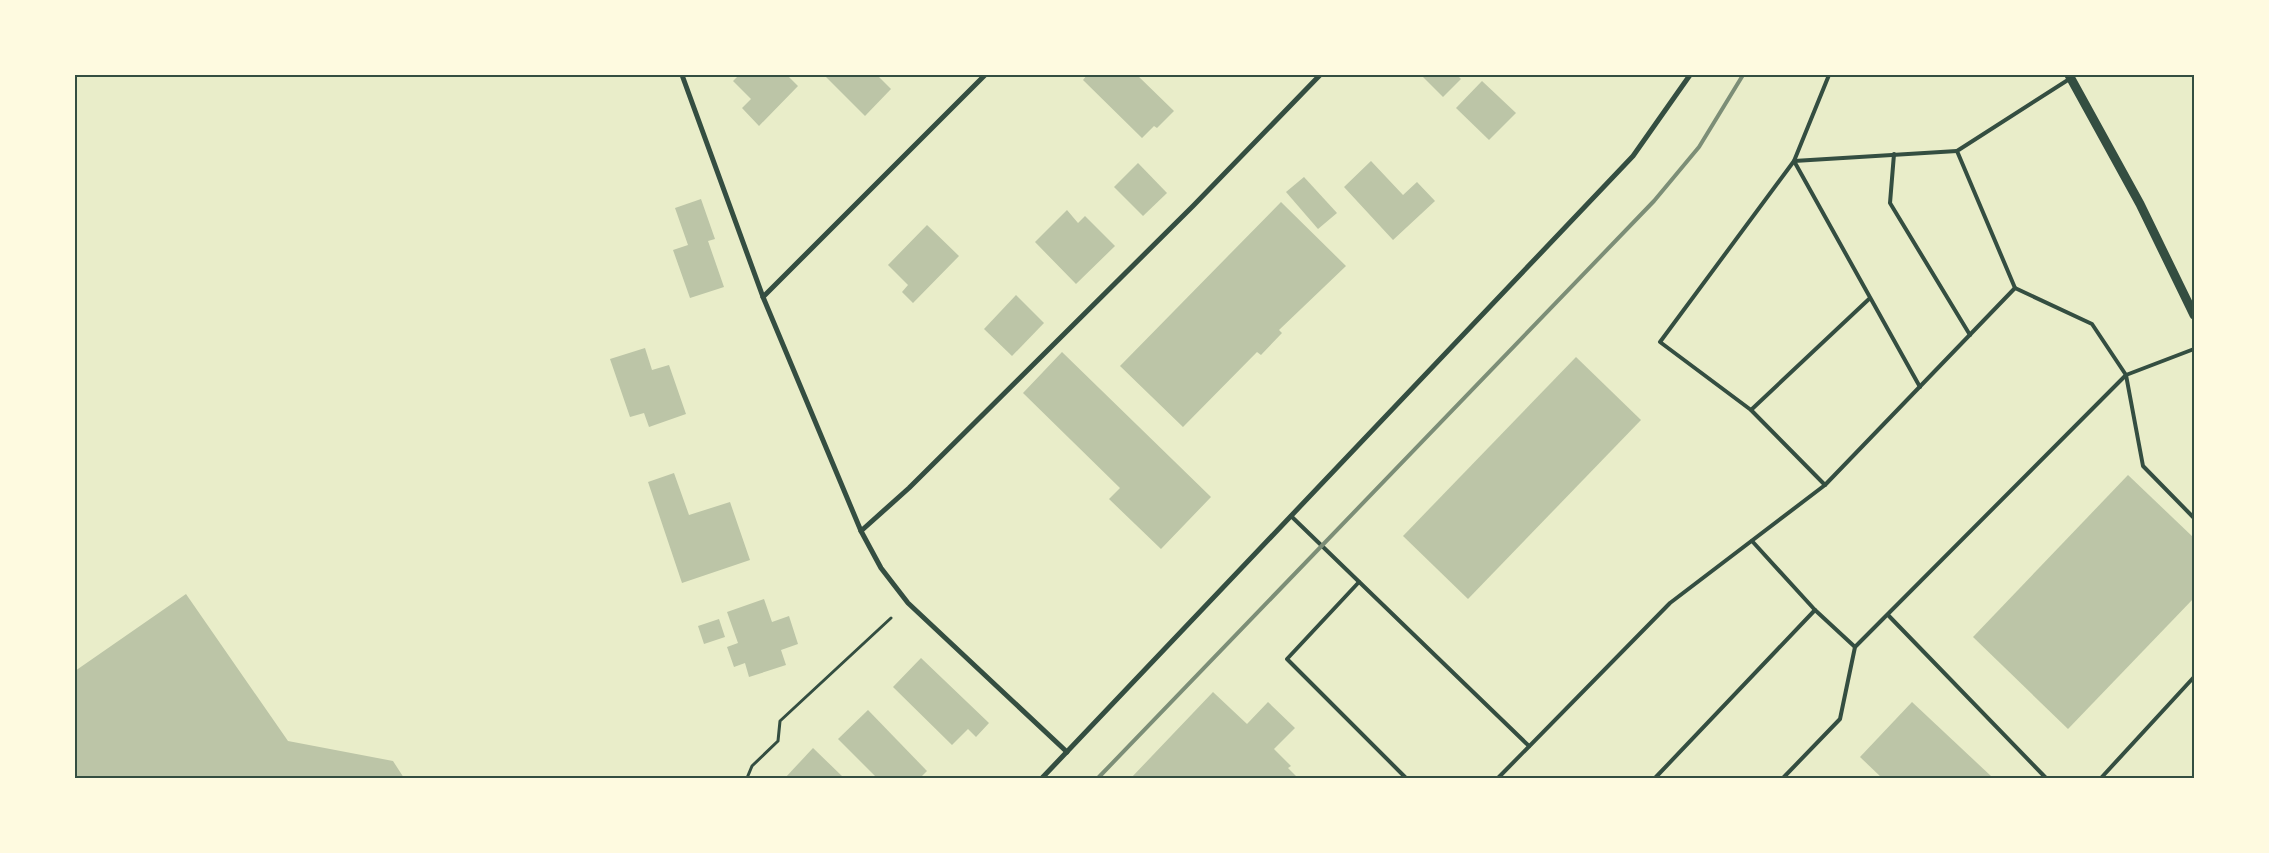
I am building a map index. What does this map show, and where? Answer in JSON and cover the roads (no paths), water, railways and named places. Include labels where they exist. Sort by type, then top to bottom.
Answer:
[{"type":"street","points":[[682,75],[763,297],[861,531],[882,568],[908,603],[1068,752]]},
{"type":"street","points":[[763,297],[985,75]]},
{"type":"street","points":[[861,531],[909,488],[1193,206],[1320,75]]},
{"type":"street","points":[[1042,778],[1633,156],[1690,75]]},
{"type":"street","points":[[2070,77],[2140,204],[2194,315]]},
{"type":"lane","points":[[1825,485],[1752,410],[1660,342],[1794,161],[1829,75]]},
{"type":"lane","points":[[1794,161],[1957,151],[2070,77]]},
{"type":"lane","points":[[1957,151],[2015,288],[2092,324],[2126,375],[2143,466],[2194,518]]},
{"type":"lane","points":[[1894,154],[1890,203],[1970,335]]},
{"type":"lane","points":[[1794,161],[1869,299],[1920,387]]},
{"type":"lane","points":[[1498,778],[1670,603],[1825,485],[2015,288]]},
{"type":"lane","points":[[1752,410],[1869,299]]},
{"type":"lane","points":[[1783,778],[1840,719],[1855,647],[2126,375],[2194,348]]},
{"type":"lane","points":[[1291,516],[1529,746]]},
{"type":"lane","points":[[1752,541],[1815,610],[1855,647]]},
{"type":"lane","points":[[1359,582],[1287,659],[1406,778]]},
{"type":"lane","points":[[1655,778],[1815,610]]},
{"type":"lane","points":[[1888,615],[2046,778]]},
{"type":"lane","points":[[2101,778],[2194,677]]},
{"type":"railway","points":[[1098,778],[1654,201],[1699,147],[1743,75]]}]
